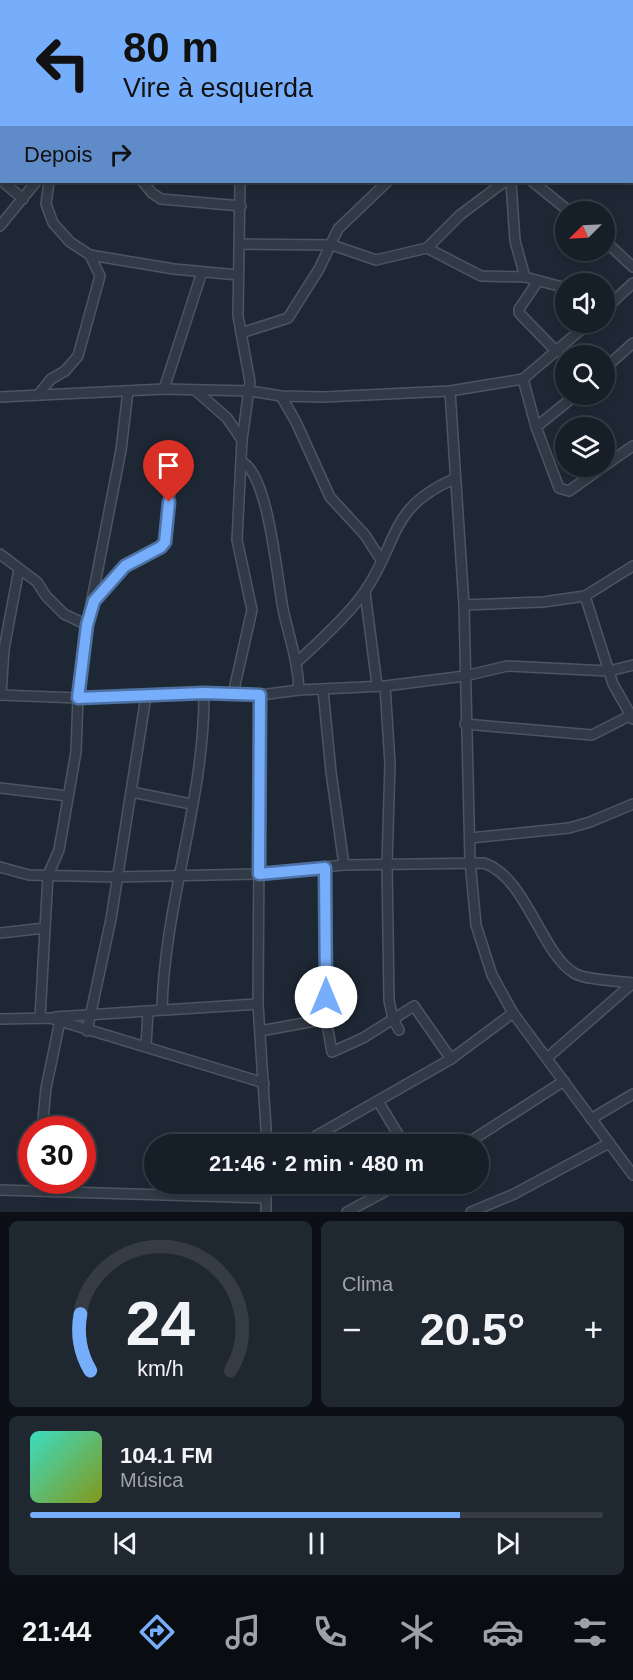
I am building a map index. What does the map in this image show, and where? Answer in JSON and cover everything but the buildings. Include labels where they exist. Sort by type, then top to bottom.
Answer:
[{"type":"street","points":[[5,183],[23,199]]},
{"type":"street","points":[[0,226],[35,183]]},
{"type":"street","points":[[49,183],[46,204],[53,223],[70,242],[90,255],[202,272],[238,275]]},
{"type":"street","points":[[144,183],[161,199],[241,206]]},
{"type":"street","points":[[233,694],[252,610],[237,540],[242,440],[249,391],[249,372],[238,315],[241,183]]},
{"type":"street","points":[[241,333],[288,318],[296,309],[332,245],[338,229],[386,183]]},
{"type":"street","points":[[241,244],[332,245],[376,260],[427,248],[460,215],[503,183]]},
{"type":"street","points":[[510,183],[514,196],[515,241],[525,277]]},
{"type":"street","points":[[534,183],[556,201]]},
{"type":"street","points":[[427,248],[481,276],[525,277],[555,285]]},
{"type":"street","points":[[615,250],[633,267]]},
{"type":"street","points":[[90,255],[100,276]]},
{"type":"street","points":[[38,395],[51,379],[72,365],[78,356],[107,258]]},
{"type":"street","points":[[164,389],[202,272]]},
{"type":"street","points":[[538,280],[519,309],[519,313],[555,350]]},
{"type":"street","points":[[615,300],[633,283]]},
{"type":"street","points":[[565,345],[578,333]]},
{"type":"street","points":[[615,360],[633,344]]},
{"type":"street","points":[[0,397],[164,389],[249,391],[281,396],[324,397],[450,391],[523,379],[555,354]]},
{"type":"street","points":[[523,379],[554,481],[564,492],[589,477]]},
{"type":"street","points":[[194,390],[227,418],[242,440]]},
{"type":"street","points":[[45,1018],[45,928],[48,876],[59,850],[77,741],[78,698],[87,625],[94,601],[129,391]]},
{"type":"street","points":[[450,391],[464,605],[470,861],[476,925],[492,975],[513,1013],[632,1171]]},
{"type":"street","points":[[281,396],[296,422],[330,497],[365,535],[381,560]]},
{"type":"street","points":[[537,427],[564,405]]},
{"type":"street","points":[[615,458],[633,446]]},
{"type":"street","points":[[94,601],[125,566],[161,547],[165,542],[173,462]]},
{"type":"street","points":[[242,462],[252,469],[261,491],[273,544],[283,609],[298,661],[299,690]]},
{"type":"street","points":[[298,661],[365,592],[404,515],[423,495],[454,479]]},
{"type":"street","points":[[0,554],[37,582],[45,596],[64,614],[87,625]]},
{"type":"street","points":[[464,605],[543,602],[585,596],[633,566]]},
{"type":"street","points":[[19,568],[4,649],[1,695],[78,698],[204,693],[260,695],[465,676],[514,666],[609,671],[633,665]]},
{"type":"street","points":[[365,592],[381,685],[390,764],[387,864],[389,1000],[393,1018],[399,1030]]},
{"type":"street","points":[[465,724],[592,735],[632,716],[609,671],[585,596]]},
{"type":"street","points":[[323,690],[331,772],[344,865]]},
{"type":"street","points":[[162,1010],[165,957],[181,875],[202,731],[204,693]]},
{"type":"street","points":[[260,695],[258,1004],[267,1134]]},
{"type":"street","points":[[87,1030],[111,919],[146,696]]},
{"type":"street","points":[[0,788],[68,796]]},
{"type":"street","points":[[132,792],[191,804]]},
{"type":"street","points":[[470,838],[568,828],[590,822],[633,804]]},
{"type":"street","points":[[0,867],[48,876],[116,877],[259,874],[344,865],[470,861],[490,866],[517,892],[558,957],[573,973],[633,983]]},
{"type":"street","points":[[325,868],[326,1018],[332,1050],[334,1052],[410,1007],[417,1008],[451,1059]]},
{"type":"street","points":[[0,933],[45,928]]},
{"type":"street","points":[[547,1058],[633,983]]},
{"type":"street","points":[[0,1019],[258,1004]]},
{"type":"street","points":[[146,1046],[148,1012]]},
{"type":"street","points":[[320,1134],[451,1059],[513,1013]]},
{"type":"street","points":[[45,1018],[146,1046],[229,1075],[264,1083]]},
{"type":"street","points":[[260,1031],[326,1018]]},
{"type":"street","points":[[43,1116],[46,1088],[60,1021]]},
{"type":"street","points":[[481,1134],[564,1081]]},
{"type":"street","points":[[591,1119],[633,1094]]},
{"type":"street","points":[[378,1101],[398,1134]]},
{"type":"street","points":[[476,1211],[514,1194],[609,1143]]},
{"type":"street","points":[[0,1190],[18,1191]]},
{"type":"street","points":[[96,1193],[266,1198]]},
{"type":"street","points":[[266,1194],[266,1212]]},
{"type":"street","points":[[347,1212],[380,1194]]},
{"type":"route","points":[[169,502],[165,542],[161,547],[125,566],[94,601],[87,625],[78,698],[204,693],[260,695],[259,874],[325,868],[326,997]]}]
